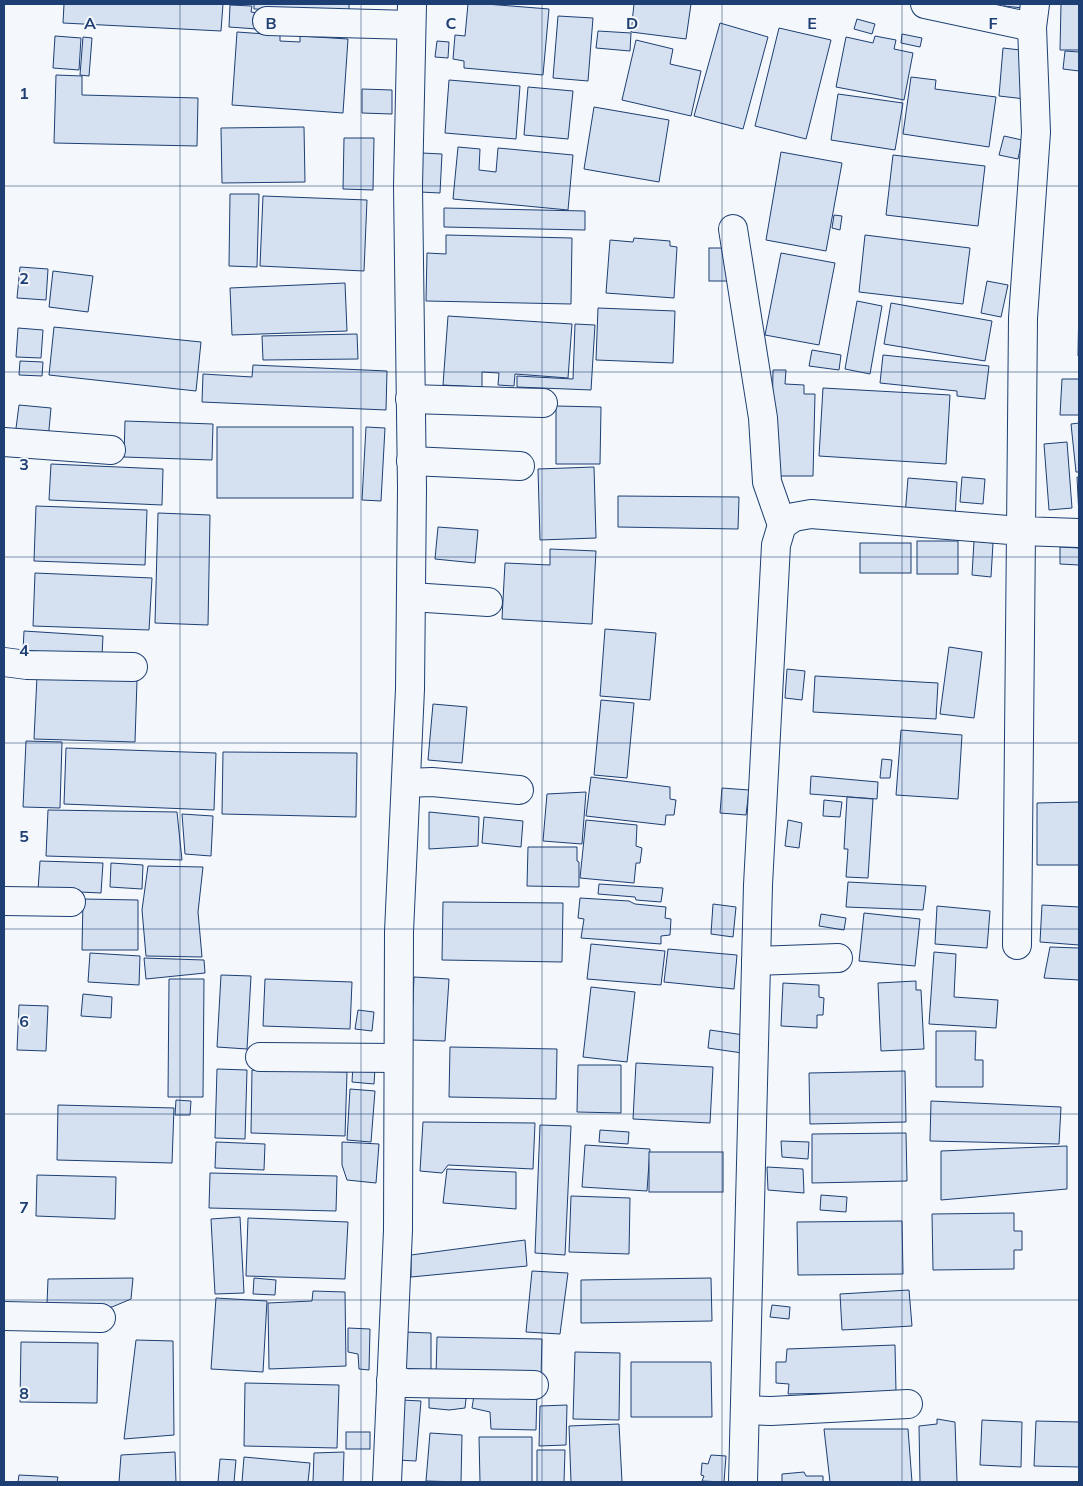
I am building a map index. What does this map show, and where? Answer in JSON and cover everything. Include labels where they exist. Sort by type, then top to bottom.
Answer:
[{"type":"street","points":[[925,4],[1033,15],[1036,132],[1023,318],[1017,945]]},
{"type":"street","points":[[267,21],[412,14],[408,186],[411,461],[410,689],[399,932],[398,1230],[387,1482]]},
{"type":"street","points":[[733,229],[763,418],[767,482],[782,525],[776,545],[758,885],[743,1482]]},
{"type":"street","points":[[410,399],[544,403]]},
{"type":"street","points":[[4,442],[111,450]]},
{"type":"street","points":[[411,461],[520,466]]},
{"type":"street","points":[[782,525],[794,517],[811,514],[1021,531],[1079,533]]},
{"type":"street","points":[[411,597],[488,602]]},
{"type":"street","points":[[4,662],[27,665],[134,668]]},
{"type":"street","points":[[406,783],[432,782],[519,790]]},
{"type":"street","points":[[4,901],[71,902]]},
{"type":"street","points":[[756,961],[838,958]]},
{"type":"street","points":[[260,1057],[398,1058]]},
{"type":"street","points":[[4,1316],[101,1318]]},
{"type":"street","points":[[391,1381],[406,1383],[534,1385]]},
{"type":"street","points":[[745,1410],[771,1411],[908,1404]]},
{"type":"building","points":[[64,4],[223,4],[221,31],[63,23]]},
{"type":"building","points":[[254,4],[349,4],[349,12],[254,9]]},
{"type":"building","points":[[468,4],[549,9],[543,75],[464,68],[464,61],[453,59],[455,35],[465,36]]},
{"type":"building","points":[[634,4],[691,4],[686,39],[631,32]]},
{"type":"building","points":[[1004,4],[1024,4],[1023,8],[1004,6]]},
{"type":"building","points":[[1061,4],[1079,4],[1079,50],[1060,50]]},
{"type":"building","points":[[230,5],[252,6],[251,12],[258,13],[257,29],[229,27]]},
{"type":"building","points":[[558,16],[593,18],[588,81],[553,78]]},
{"type":"building","points":[[857,19],[875,24],[872,34],[854,29]]},
{"type":"building","points":[[720,23],[768,37],[743,129],[694,116]]},
{"type":"building","points":[[779,28],[831,40],[806,139],[755,126]]},
{"type":"building","points":[[598,31],[631,33],[630,51],[596,48]]},
{"type":"building","points":[[237,32],[280,35],[280,41],[300,42],[300,36],[348,39],[343,113],[232,105]]},
{"type":"building","points":[[902,34],[922,38],[920,47],[901,43]]},
{"type":"building","points":[[55,36],[81,38],[79,70],[53,68]]},
{"type":"building","points":[[875,36],[896,40],[894,49],[913,53],[904,100],[836,87],[846,37],[873,43]]},
{"type":"building","points":[[83,37],[92,38],[89,76],[80,75]]},
{"type":"building","points":[[636,40],[673,49],[670,64],[701,71],[691,116],[622,100]]},
{"type":"building","points":[[437,41],[449,42],[448,58],[435,57]]},
{"type":"building","points":[[1003,48],[1029,51],[1025,99],[999,96]]},
{"type":"building","points":[[1065,51],[1079,52],[1079,71],[1063,69]]},
{"type":"building","points":[[56,75],[82,76],[82,95],[198,98],[197,146],[54,143]]},
{"type":"building","points":[[911,77],[936,80],[935,89],[996,97],[989,147],[903,134]]},
{"type":"building","points":[[449,80],[520,86],[516,139],[445,133]]},
{"type":"building","points":[[528,87],[573,91],[568,139],[524,135]]},
{"type":"building","points":[[362,89],[392,90],[392,114],[362,113]]},
{"type":"building","points":[[838,94],[903,103],[895,150],[831,140]]},
{"type":"building","points":[[594,107],[669,120],[659,182],[584,169]]},
{"type":"building","points":[[304,127],[305,182],[222,183],[221,128]]},
{"type":"building","points":[[1004,136],[1022,140],[1018,159],[999,155]]},
{"type":"building","points":[[344,138],[374,138],[373,190],[343,189]]},
{"type":"building","points":[[458,147],[480,149],[479,170],[496,172],[498,148],[573,155],[568,210],[453,199]]},
{"type":"building","points":[[781,152],[842,163],[826,251],[766,240]]},
{"type":"building","points":[[422,153],[442,154],[440,193],[420,192]]},
{"type":"building","points":[[893,155],[985,166],[978,226],[886,215]]},
{"type":"building","points":[[230,194],[259,194],[257,267],[229,266]]},
{"type":"building","points":[[263,196],[367,200],[364,271],[260,266]]},
{"type":"building","points":[[444,208],[585,211],[585,230],[444,227]]},
{"type":"building","points":[[834,215],[842,216],[840,230],[832,228]]},
{"type":"building","points":[[446,235],[572,238],[571,304],[426,301],[427,253],[446,254]]},
{"type":"building","points":[[865,235],[970,248],[963,304],[859,292]]},
{"type":"building","points":[[634,238],[670,241],[670,246],[677,247],[674,298],[606,293],[610,240],[633,242]]},
{"type":"building","points":[[709,248],[728,248],[728,281],[709,281]]},
{"type":"building","points":[[781,253],[835,263],[819,345],[765,335]]},
{"type":"building","points":[[20,267],[48,269],[46,300],[17,298]]},
{"type":"building","points":[[53,271],[93,276],[88,312],[49,307]]},
{"type":"building","points":[[987,281],[1008,285],[1001,317],[981,313]]},
{"type":"building","points":[[345,283],[347,331],[232,335],[230,288]]},
{"type":"building","points":[[1079,299],[1079,356],[1078,356]]},
{"type":"building","points":[[857,301],[882,306],[870,374],[845,369]]},
{"type":"building","points":[[891,303],[992,321],[985,361],[884,344]]},
{"type":"building","points":[[598,308],[675,311],[673,363],[596,360]]},
{"type":"building","points":[[448,316],[572,324],[568,378],[515,374],[514,386],[498,385],[499,373],[482,372],[482,387],[443,385]]},
{"type":"building","points":[[575,324],[595,325],[591,390],[517,387],[517,376],[573,379]]},
{"type":"building","points":[[54,327],[201,342],[196,391],[49,375]]},
{"type":"building","points":[[18,328],[43,330],[41,358],[16,357]]},
{"type":"building","points":[[357,334],[358,359],[263,360],[262,336]]},
{"type":"building","points":[[812,350],[841,355],[839,370],[809,366]]},
{"type":"building","points":[[883,355],[989,366],[985,399],[957,396],[957,391],[880,383]]},
{"type":"building","points":[[20,361],[43,362],[42,376],[19,375]]},
{"type":"building","points":[[253,365],[387,371],[386,410],[202,402],[203,374],[252,377]]},
{"type":"building","points":[[773,370],[786,370],[785,384],[804,385],[804,394],[815,394],[813,476],[771,476]]},
{"type":"building","points":[[1062,379],[1079,379],[1079,415],[1060,415]]},
{"type":"building","points":[[823,388],[950,395],[946,464],[819,456]]},
{"type":"building","points":[[19,405],[51,408],[48,440],[15,436]]},
{"type":"building","points":[[556,406],[601,407],[600,464],[556,464]]},
{"type":"building","points":[[125,421],[213,424],[212,460],[124,457]]},
{"type":"building","points":[[1079,423],[1079,472],[1076,472],[1071,424]]},
{"type":"building","points":[[217,427],[353,427],[353,498],[217,498]]},
{"type":"building","points":[[366,427],[385,428],[381,501],[362,500]]},
{"type":"building","points":[[1067,442],[1072,508],[1049,510],[1044,444]]},
{"type":"building","points":[[51,464],[163,469],[162,505],[49,500]]},
{"type":"building","points":[[594,467],[596,538],[540,540],[538,469]]},
{"type":"building","points":[[962,477],[985,479],[983,504],[960,502]]},
{"type":"building","points":[[1077,477],[1079,477],[1079,516]]},
{"type":"building","points":[[908,478],[957,482],[955,519],[905,516]]},
{"type":"building","points":[[618,496],[739,497],[738,529],[618,527]]},
{"type":"building","points":[[36,506],[147,510],[145,565],[34,561]]},
{"type":"building","points":[[158,513],[210,515],[208,625],[155,623]]},
{"type":"building","points":[[438,527],[478,530],[475,563],[435,559]]},
{"type":"building","points":[[917,541],[958,541],[958,574],[917,574]]},
{"type":"building","points":[[974,541],[993,543],[991,577],[972,575]]},
{"type":"building","points":[[860,543],[911,543],[911,573],[860,573]]},
{"type":"building","points":[[1060,547],[1079,548],[1079,565],[1060,564]]},
{"type":"building","points":[[550,549],[596,551],[592,624],[502,619],[505,563],[550,565]]},
{"type":"building","points":[[35,573],[152,578],[149,630],[33,626]]},
{"type":"building","points":[[605,629],[656,633],[650,700],[600,696]]},
{"type":"building","points":[[24,631],[103,636],[102,655],[23,651]]},
{"type":"building","points":[[949,647],[982,652],[974,718],[940,714]]},
{"type":"building","points":[[787,669],[805,671],[802,700],[785,698]]},
{"type":"building","points":[[37,676],[137,680],[135,742],[34,739]]},
{"type":"building","points":[[815,676],[938,683],[936,719],[813,712]]},
{"type":"building","points":[[601,700],[634,703],[627,778],[594,775]]},
{"type":"building","points":[[433,704],[467,707],[462,763],[428,760]]},
{"type":"building","points":[[901,730],[962,735],[958,799],[896,795]]},
{"type":"building","points":[[26,741],[62,742],[60,808],[23,807]]},
{"type":"building","points":[[66,748],[216,753],[214,810],[64,804]]},
{"type":"building","points":[[223,752],[357,753],[356,817],[222,814]]},
{"type":"building","points":[[882,759],[892,760],[890,778],[880,778]]},
{"type":"building","points":[[811,776],[878,782],[877,799],[810,794]]},
{"type":"building","points":[[591,777],[670,787],[670,799],[676,800],[674,815],[666,815],[665,825],[586,816]]},
{"type":"building","points":[[722,788],[749,790],[746,815],[720,813]]},
{"type":"building","points":[[586,792],[582,844],[543,841],[547,794]]},
{"type":"building","points":[[847,797],[873,799],[868,878],[846,877],[848,849],[844,849]]},
{"type":"building","points":[[824,800],[842,802],[840,817],[823,816]]},
{"type":"building","points":[[1079,802],[1079,865],[1037,865],[1037,803]]},
{"type":"building","points":[[48,810],[177,812],[182,860],[46,856]]},
{"type":"building","points":[[429,812],[479,817],[478,846],[429,849]]},
{"type":"building","points":[[182,814],[213,816],[211,856],[185,854]]},
{"type":"building","points":[[484,817],[523,821],[521,847],[482,843]]},
{"type":"building","points":[[586,820],[637,825],[636,846],[642,848],[640,863],[636,863],[634,883],[580,878]]},
{"type":"building","points":[[788,820],[802,823],[799,848],[785,846]]},
{"type":"building","points":[[528,847],[577,847],[579,887],[527,886]]},
{"type":"building","points":[[40,861],[103,863],[101,893],[38,890]]},
{"type":"building","points":[[111,863],[143,865],[142,889],[110,887]]},
{"type":"building","points":[[148,866],[203,867],[198,912],[202,957],[146,956],[142,910]]},
{"type":"building","points":[[848,882],[926,886],[923,910],[846,907]]},
{"type":"building","points":[[599,884],[663,888],[661,902],[636,900],[635,897],[598,894]]},
{"type":"building","points":[[580,898],[629,901],[635,904],[666,907],[665,918],[671,919],[670,935],[661,936],[661,944],[581,938],[584,919],[578,918]]},
{"type":"building","points":[[83,899],[138,900],[138,950],[82,950]]},
{"type":"building","points":[[443,902],[563,903],[562,962],[442,960]]},
{"type":"building","points":[[713,904],[736,907],[733,937],[711,934]]},
{"type":"building","points":[[1042,905],[1079,907],[1079,945],[1040,942]]},
{"type":"building","points":[[937,906],[990,911],[987,948],[935,944]]},
{"type":"building","points":[[864,913],[920,919],[915,966],[859,961]]},
{"type":"building","points":[[821,914],[846,918],[844,930],[819,926]]},
{"type":"building","points":[[591,944],[665,951],[661,985],[587,979]]},
{"type":"building","points":[[1050,947],[1079,948],[1079,980],[1044,978]]},
{"type":"building","points":[[668,949],[737,955],[734,989],[664,982]]},
{"type":"building","points":[[934,952],[956,954],[954,997],[998,1000],[996,1028],[929,1024]]},
{"type":"building","points":[[90,953],[140,956],[139,985],[88,982]]},
{"type":"building","points":[[144,958],[204,960],[205,973],[146,979]]},
{"type":"building","points":[[221,975],[251,976],[247,1049],[217,1047]]},
{"type":"building","points":[[414,977],[449,979],[445,1041],[411,1040]]},
{"type":"building","points":[[169,979],[204,979],[203,1097],[168,1097]]},
{"type":"building","points":[[265,979],[352,982],[350,1029],[263,1026]]},
{"type":"building","points":[[916,981],[916,990],[921,990],[924,1049],[881,1051],[878,983]]},
{"type":"building","points":[[783,983],[819,985],[819,997],[824,998],[823,1015],[817,1015],[817,1028],[781,1026]]},
{"type":"building","points":[[591,987],[635,992],[627,1062],[583,1057]]},
{"type":"building","points":[[83,994],[112,997],[111,1018],[81,1016]]},
{"type":"building","points":[[19,1005],[48,1006],[46,1051],[17,1050]]},
{"type":"building","points":[[358,1010],[374,1012],[372,1031],[355,1029]]},
{"type":"building","points":[[710,1030],[744,1035],[742,1053],[708,1048]]},
{"type":"building","points":[[936,1031],[976,1031],[975,1060],[983,1060],[983,1087],[936,1087]]},
{"type":"building","points":[[450,1047],[557,1049],[556,1099],[449,1097]]},
{"type":"building","points":[[636,1063],[713,1067],[710,1123],[633,1119]]},
{"type":"building","points":[[353,1065],[375,1068],[374,1084],[352,1082]]},
{"type":"building","points":[[578,1065],[621,1065],[621,1113],[577,1112]]},
{"type":"building","points":[[217,1069],[247,1070],[245,1139],[215,1138]]},
{"type":"building","points":[[252,1070],[347,1072],[345,1136],[251,1133]]},
{"type":"building","points":[[905,1071],[906,1122],[810,1124],[809,1073]]},
{"type":"building","points":[[350,1089],[375,1091],[371,1142],[347,1140]]},
{"type":"building","points":[[176,1100],[191,1101],[190,1115],[175,1115]]},
{"type":"building","points":[[931,1101],[1061,1107],[1059,1144],[930,1141]]},
{"type":"building","points":[[58,1105],[174,1108],[172,1163],[57,1160]]},
{"type":"building","points":[[423,1122],[535,1123],[533,1169],[448,1165],[442,1173],[420,1171]]},
{"type":"building","points":[[540,1125],[571,1126],[565,1255],[535,1253]]},
{"type":"building","points":[[600,1130],[629,1132],[628,1144],[599,1142]]},
{"type":"building","points":[[906,1133],[907,1181],[812,1183],[812,1134]]},
{"type":"building","points":[[781,1141],[809,1142],[808,1159],[782,1157]]},
{"type":"building","points":[[216,1142],[265,1144],[264,1170],[215,1168]]},
{"type":"building","points":[[342,1142],[379,1144],[376,1183],[347,1180],[342,1165]]},
{"type":"building","points":[[585,1145],[650,1149],[647,1191],[582,1187]]},
{"type":"building","points":[[1067,1146],[1067,1189],[941,1200],[941,1151]]},
{"type":"building","points":[[649,1152],[723,1152],[723,1192],[649,1192]]},
{"type":"building","points":[[767,1167],[803,1169],[804,1193],[768,1190]]},
{"type":"building","points":[[447,1169],[516,1172],[516,1209],[443,1203]]},
{"type":"building","points":[[210,1173],[337,1176],[336,1211],[209,1208]]},
{"type":"building","points":[[37,1175],[116,1177],[115,1219],[36,1216]]},
{"type":"building","points":[[821,1195],[847,1197],[846,1212],[820,1210]]},
{"type":"building","points":[[571,1196],[630,1198],[629,1254],[569,1252]]},
{"type":"building","points":[[1014,1213],[1014,1231],[1022,1231],[1022,1250],[1014,1250],[1014,1269],[933,1270],[932,1214]]},
{"type":"building","points":[[240,1217],[244,1293],[215,1294],[211,1219]]},
{"type":"building","points":[[248,1218],[348,1222],[345,1279],[246,1276]]},
{"type":"building","points":[[902,1221],[903,1274],[798,1275],[797,1222]]},
{"type":"building","points":[[525,1240],[527,1266],[411,1277],[411,1255]]},
{"type":"building","points":[[532,1271],[568,1273],[560,1334],[526,1332]]},
{"type":"building","points":[[133,1278],[131,1299],[112,1307],[47,1304],[48,1279]]},
{"type":"building","points":[[254,1278],[276,1280],[275,1295],[253,1294]]},
{"type":"building","points":[[711,1278],[712,1321],[581,1323],[581,1280]]},
{"type":"building","points":[[909,1290],[912,1326],[842,1330],[840,1294]]},
{"type":"building","points":[[313,1291],[345,1292],[346,1366],[269,1369],[268,1303],[312,1301]]},
{"type":"building","points":[[216,1298],[267,1301],[263,1372],[211,1369]]},
{"type":"building","points":[[772,1305],[790,1307],[789,1319],[770,1317]]},
{"type":"building","points":[[348,1328],[370,1329],[369,1370],[359,1369],[358,1354],[348,1352]]},
{"type":"building","points":[[404,1332],[431,1333],[431,1373],[403,1372]]},
{"type":"building","points":[[437,1337],[542,1339],[541,1378],[436,1376]]},
{"type":"building","points":[[136,1340],[173,1341],[174,1435],[124,1439]]},
{"type":"building","points":[[21,1342],[98,1343],[97,1403],[20,1402]]},
{"type":"building","points":[[895,1345],[896,1392],[788,1394],[789,1384],[776,1383],[776,1362],[786,1362],[787,1349]]},
{"type":"building","points":[[575,1352],[620,1353],[619,1420],[573,1419]]},
{"type":"building","points":[[631,1362],[711,1362],[712,1417],[631,1417]]},
{"type":"building","points":[[245,1383],[339,1385],[337,1448],[244,1446]]},
{"type":"building","points":[[429,1389],[467,1390],[465,1408],[449,1410],[429,1408]]},
{"type":"building","points":[[475,1389],[537,1390],[536,1430],[491,1429],[490,1412],[472,1408]]},
{"type":"building","points":[[402,1400],[421,1401],[416,1461],[397,1460]]},
{"type":"building","points":[[567,1405],[566,1445],[539,1446],[540,1406]]},
{"type":"building","points":[[937,1419],[955,1422],[957,1482],[920,1482],[919,1426],[937,1424]]},
{"type":"building","points":[[982,1420],[1022,1422],[1021,1467],[980,1465]]},
{"type":"building","points":[[1036,1421],[1079,1422],[1079,1467],[1034,1466]]},
{"type":"building","points":[[619,1424],[622,1482],[571,1482],[569,1426]]},
{"type":"building","points":[[824,1429],[908,1429],[912,1482],[830,1482]]},
{"type":"building","points":[[346,1432],[370,1432],[370,1449],[346,1449]]},
{"type":"building","points":[[430,1433],[462,1435],[461,1482],[426,1481]]},
{"type":"building","points":[[479,1437],[532,1437],[532,1482],[480,1482]]},
{"type":"building","points":[[537,1450],[565,1450],[564,1482],[537,1482]]},
{"type":"building","points":[[175,1452],[176,1482],[119,1482],[121,1455]]},
{"type":"building","points":[[344,1452],[343,1482],[313,1482],[314,1453]]},
{"type":"building","points":[[711,1455],[726,1456],[724,1482],[702,1481],[704,1476],[701,1475],[702,1463],[708,1464]]},
{"type":"building","points":[[244,1457],[310,1463],[308,1482],[242,1482]]},
{"type":"building","points":[[220,1459],[236,1460],[234,1482],[218,1482]]},
{"type":"building","points":[[804,1472],[806,1476],[823,1476],[823,1482],[782,1482],[782,1474]]},
{"type":"building","points":[[19,1475],[58,1477],[57,1482],[18,1482]]}]
